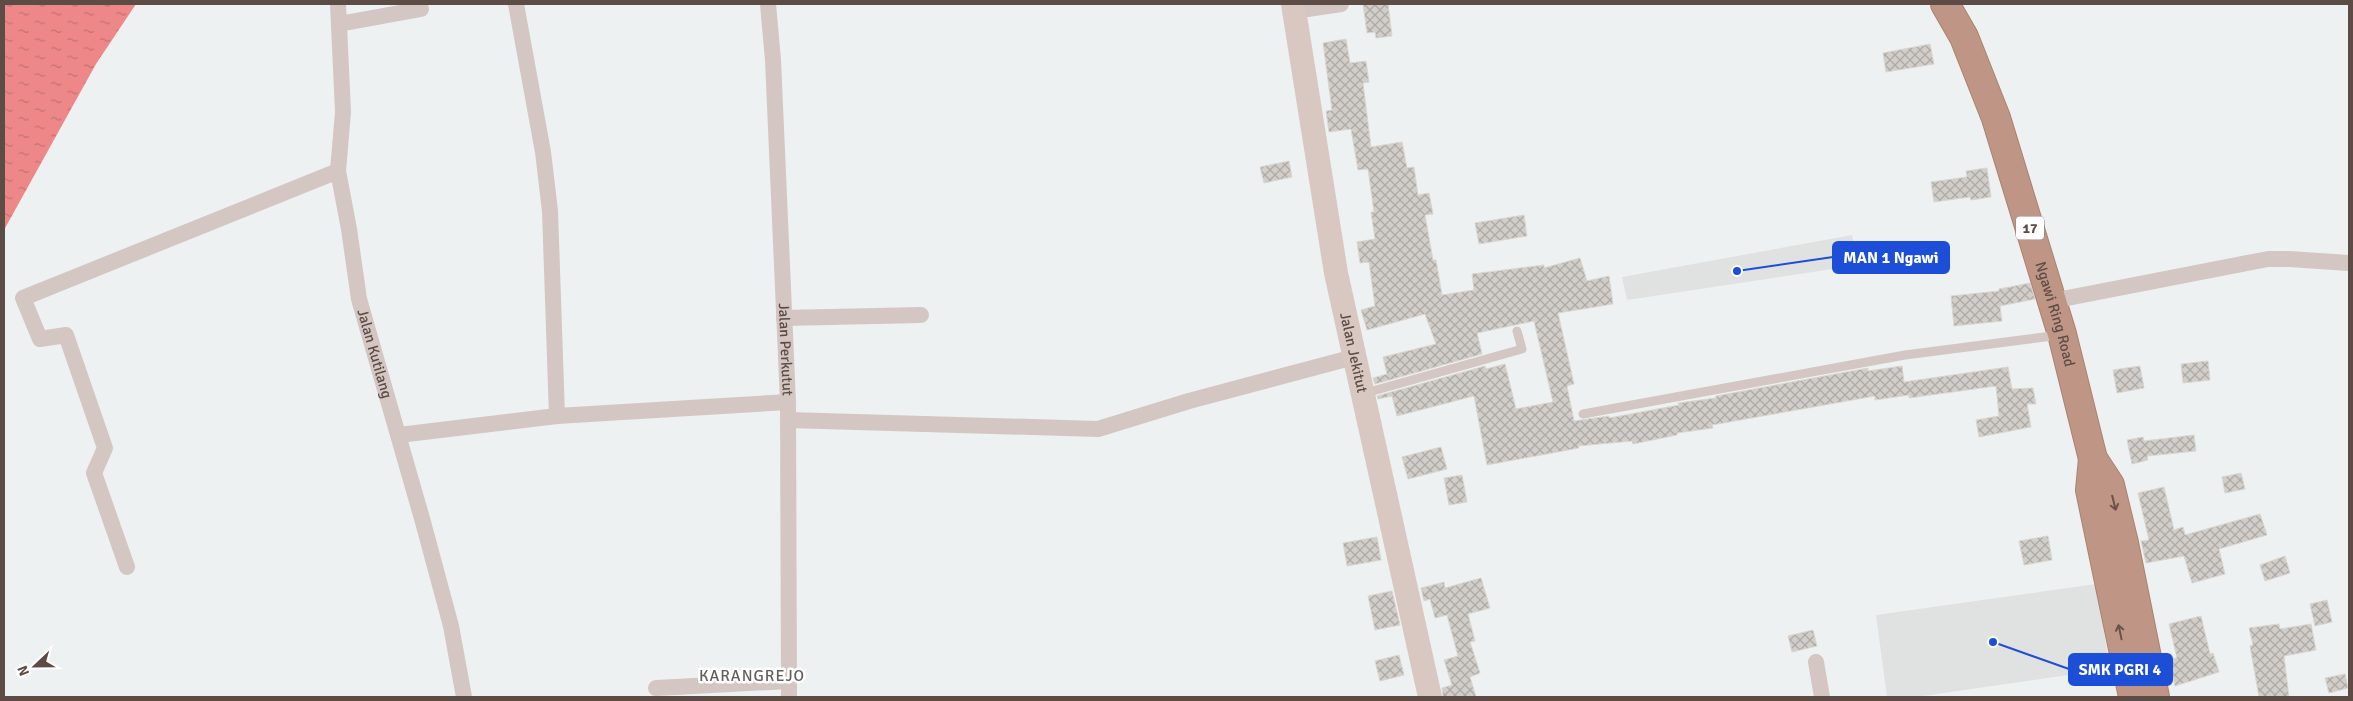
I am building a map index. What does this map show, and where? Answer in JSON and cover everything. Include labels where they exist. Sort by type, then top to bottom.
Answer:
[{"type":"highway","name":"Ngawi Ring Road","points":[[1945,4],[1964,37],[1996,118],[2062,334],[2093,459],[2110,485],[2124,543],[2155,697]]},
{"type":"highway","name":"Ngawi Ring Road","points":[[2093,459],[2090,490],[2133,697]]},
{"type":"street","name":"Jalan Kutilang","points":[[338,4],[343,112],[338,171],[359,299],[399,435],[450,626],[464,697]]},
{"type":"street","points":[[516,4],[543,152],[550,211],[557,416]]},
{"type":"street","name":"Jalan Perkutut","points":[[768,4],[774,70],[788,402],[789,697]]},
{"type":"street","points":[[1293,7],[1342,4]]},
{"type":"street","name":"Jalan Jekitut","points":[[1293,7],[1302,76],[1326,204],[1336,273],[1430,697]]},
{"type":"street","points":[[339,24],[422,9]]},
{"type":"street","points":[[127,567],[94,473],[105,448],[66,335],[40,339],[23,298],[338,171]]},
{"type":"street","points":[[2052,301],[2268,259],[2289,258],[2349,263]]},
{"type":"street","points":[[784,318],[921,315]]},
{"type":"street","points":[[788,420],[1098,429],[1189,401],[1354,357]]},
{"type":"street","points":[[399,435],[557,416],[788,402]]},
{"type":"street","points":[[1816,662],[1822,697]]},
{"type":"street","points":[[656,688],[789,681]]},
{"type":"lane","points":[[1362,394],[1522,349],[1518,331]]},
{"type":"lane","points":[[1583,414],[1905,355],[2062,334]]},
{"type":"shaded area","points":[[1852,235],[1859,265],[1627,300],[1622,277]]},
{"type":"shaded area","points":[[2096,584],[2110,669],[1916,697],[1887,697],[1876,615]]},
{"type":"water","points":[[4,4],[136,4],[96,64],[4,230]]},
{"type":"building","points":[[1363,4],[1388,4],[1392,36],[1376,38],[1375,32],[1367,33]]},
{"type":"building","points":[[1346,39],[1350,63],[1366,61],[1369,82],[1363,83],[1371,147],[1402,142],[1407,168],[1414,167],[1418,195],[1429,193],[1433,214],[1425,215],[1433,260],[1436,260],[1442,295],[1474,290],[1472,274],[1544,265],[1544,268],[1580,258],[1587,281],[1609,276],[1613,304],[1558,313],[1574,384],[1567,386],[1574,421],[1609,416],[1609,418],[1679,405],[1678,403],[1716,398],[1716,396],[1868,368],[1868,371],[1902,366],[1904,382],[2008,367],[2012,389],[2033,388],[2036,404],[2027,404],[2031,427],[1979,437],[1976,420],[1999,416],[1996,386],[1909,398],[1909,395],[1875,400],[1875,396],[1712,425],[1713,428],[1677,433],[1677,435],[1633,444],[1632,441],[1578,446],[1579,448],[1487,465],[1474,396],[1397,416],[1392,396],[1378,399],[1377,396],[1485,366],[1486,369],[1505,364],[1516,409],[1553,402],[1534,321],[1477,333],[1482,354],[1375,384],[1373,378],[1387,374],[1383,357],[1436,344],[1425,314],[1367,330],[1361,310],[1375,306],[1369,262],[1360,263],[1357,242],[1375,239],[1371,212],[1374,212],[1368,169],[1358,170],[1351,129],[1329,132],[1326,111],[1332,110],[1323,43]]},
{"type":"building","points":[[1930,44],[1934,64],[1886,72],[1883,53]]},
{"type":"building","points":[[1289,161],[1292,177],[1264,183],[1260,167]]},
{"type":"building","points":[[1987,168],[1991,197],[1971,200],[1970,197],[1934,202],[1931,182],[1967,177],[1966,171]]},
{"type":"building","points":[[1524,215],[1527,236],[1479,244],[1475,223]]},
{"type":"building","points":[[2030,283],[2035,299],[2000,306],[2002,321],[1954,326],[1951,296],[1999,291],[1999,289]]},
{"type":"building","points":[[2208,361],[2210,380],[2183,383],[2181,364]]},
{"type":"building","points":[[2140,366],[2144,388],[2117,393],[2113,370]]},
{"type":"building","points":[[2194,435],[2196,451],[2147,456],[2148,460],[2132,464],[2127,440],[2143,437],[2144,441]]},
{"type":"building","points":[[1441,447],[1447,469],[1408,479],[1402,457]]},
{"type":"building","points":[[2241,473],[2245,489],[2225,493],[2222,477]]},
{"type":"building","points":[[1462,475],[1467,502],[1449,505],[1444,478]]},
{"type":"building","points":[[2164,487],[2174,530],[2183,527],[2185,535],[2260,514],[2267,535],[2219,549],[2225,574],[2192,583],[2184,556],[2146,563],[2141,541],[2149,540],[2138,493]]},
{"type":"building","points":[[2048,536],[2052,560],[2024,565],[2019,541]]},
{"type":"building","points":[[1377,537],[1381,560],[1347,566],[1343,543]]},
{"type":"building","points":[[2285,556],[2290,573],[2265,581],[2260,565]]},
{"type":"building","points":[[1481,578],[1490,608],[1468,614],[1475,641],[1470,642],[1480,673],[1470,677],[1476,697],[1443,697],[1442,688],[1452,685],[1444,660],[1458,656],[1447,615],[1435,618],[1430,599],[1424,601],[1421,588],[1444,582],[1445,588]]},
{"type":"building","points":[[1392,591],[1400,625],[1375,630],[1368,596]]},
{"type":"building","points":[[2327,600],[2332,622],[2315,626],[2310,604]]},
{"type":"building","points":[[2201,616],[2210,654],[2213,653],[2219,672],[2175,686],[2169,659],[2177,658],[2169,624]]},
{"type":"building","points":[[2279,624],[2280,629],[2311,624],[2316,650],[2284,656],[2289,697],[2259,697],[2250,646],[2253,645],[2249,628]]},
{"type":"building","points":[[1813,630],[1817,646],[1792,652],[1788,636]]},
{"type":"building","points":[[1399,655],[1404,675],[1380,681],[1375,661]]},
{"type":"building","points":[[2345,674],[2348,688],[2329,693],[2325,678]]},
{"type":"place","name":"MAN 1 Ngawi","points":[[1737,271]]},
{"type":"place","name":"SMK PGRI 4","points":[[1993,642]]},
{"type":"district","name":"KARANGREJO","points":[[752,676]]}]
